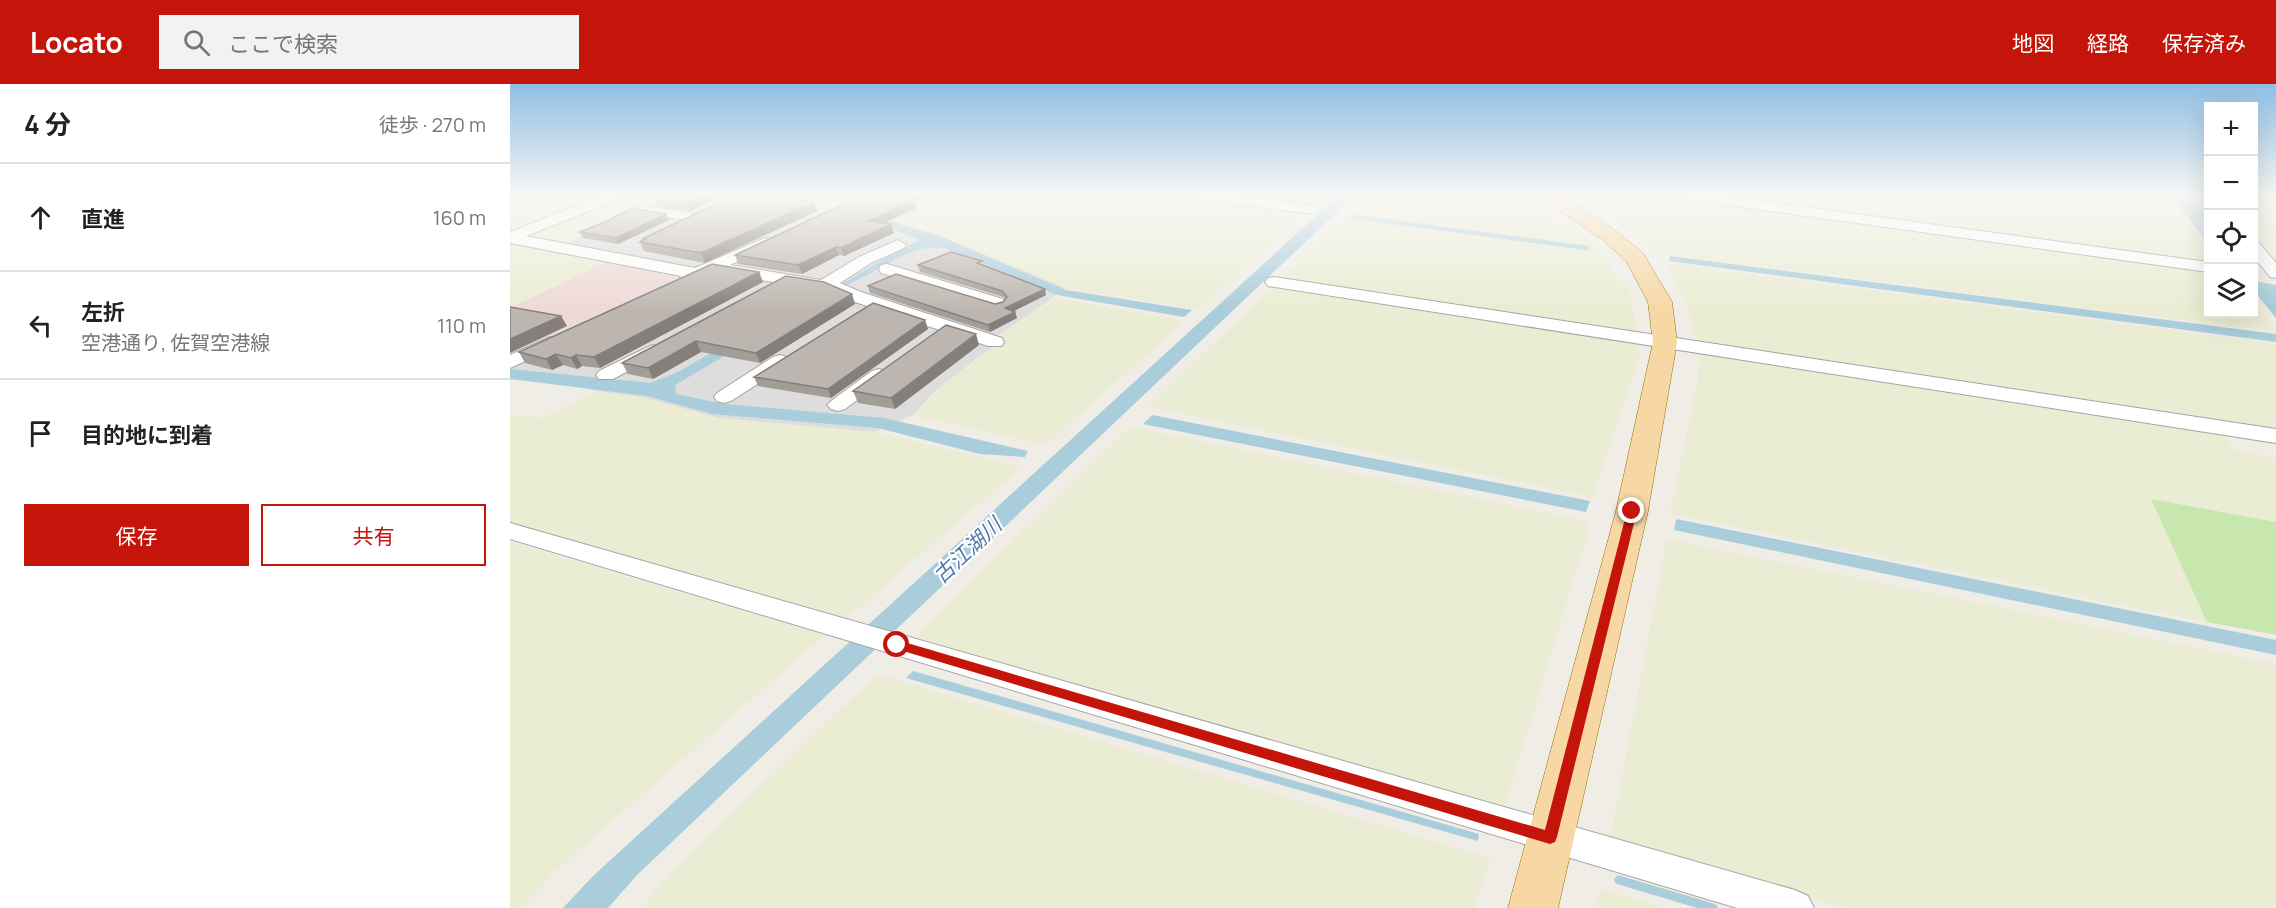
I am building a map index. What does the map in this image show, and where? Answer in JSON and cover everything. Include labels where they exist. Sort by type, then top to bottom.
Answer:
[{"type":"main road","points":[[1533,908],[1632,511],[1665,342],[1660,302],[1635,258],[1606,233]]},
{"type":"street","points":[[1988,233],[2204,266]]},
{"type":"street","points":[[510,238],[609,256],[833,286],[995,342]]},
{"type":"street","points":[[667,288],[776,238]]},
{"type":"street","points":[[833,286],[865,260],[898,245]]},
{"type":"street","points":[[609,256],[630,247]]},
{"type":"street","points":[[2258,253],[2276,275]]},
{"type":"street","points":[[887,269],[997,303]]},
{"type":"street","points":[[2258,274],[2276,275]]},
{"type":"street","points":[[757,295],[787,279]]},
{"type":"street","points":[[1274,282],[2276,436]]},
{"type":"street","points":[[908,313],[957,291]]},
{"type":"street","points":[[855,315],[875,302]]},
{"type":"street","points":[[929,339],[947,326]]},
{"type":"street","points":[[510,362],[562,337]]},
{"type":"street","points":[[606,375],[669,343]]},
{"type":"street","points":[[724,397],[794,353]]},
{"type":"street","points":[[838,405],[892,366]]},
{"type":"street","points":[[510,531],[1795,908]]},
{"type":"shaded area","points":[[587,233],[935,233],[1067,288],[999,335],[999,342],[936,390],[913,415],[874,432],[718,418],[645,398],[597,391],[510,369],[510,358],[688,276],[560,245]]},
{"type":"shaded area","points":[[609,260],[689,275],[510,358],[510,308]]},
{"type":"green space","points":[[526,233],[587,233],[560,245],[517,237]]},
{"type":"green space","points":[[935,233],[1283,233],[1199,309],[1067,288]]},
{"type":"green space","points":[[1328,233],[1580,233],[1605,259],[1631,294],[1640,356],[1593,497],[1148,407]]},
{"type":"green space","points":[[1634,233],[1937,233],[2204,270],[2204,318],[2258,318],[2258,307],[2276,328],[2276,332],[1653,252]]},
{"type":"green space","points":[[1998,233],[2195,233],[2204,246],[2204,261]]},
{"type":"green space","points":[[2258,233],[2276,233],[2276,265],[2258,244]]},
{"type":"green space","points":[[510,241],[609,260],[510,308]]},
{"type":"green space","points":[[1664,263],[2276,344],[2276,431],[1697,342],[1685,298]]},
{"type":"green space","points":[[1055,298],[1185,321],[1045,445],[913,415],[936,390],[999,342],[998,335]]},
{"type":"green space","points":[[1699,350],[2218,430],[2236,451],[2276,458],[2276,522],[2152,500],[2207,622],[1670,514],[1698,378]]},
{"type":"green space","points":[[597,391],[645,398],[718,418],[874,432],[1021,467],[846,619],[510,523],[510,415],[542,418]]},
{"type":"green space","points":[[1130,427],[1591,522],[1504,809],[915,637]]},
{"type":"green space","points":[[2151,499],[2276,522],[2276,635],[2207,622]]},
{"type":"green space","points":[[1667,539],[2276,664],[2276,908],[1846,908],[1610,840]]},
{"type":"green space","points":[[510,542],[825,635],[555,871],[521,908],[510,908]]},
{"type":"green space","points":[[877,674],[1490,858],[1475,908],[643,908],[667,875]]},
{"type":"green space","points":[[1601,889],[1664,908],[1597,908]]},
{"type":"water","points":[[904,233],[930,233],[941,237],[1066,290],[1192,310],[1184,317],[1057,295],[946,248],[932,247],[906,254],[843,286],[675,385],[676,394],[724,404],[884,418],[1028,451],[1025,457],[980,454],[878,428],[712,414],[647,396],[510,379],[510,369],[650,383],[678,372],[920,240]]},
{"type":"water","name":"古江湖川","points":[[1297,233],[1314,233],[637,875],[608,908],[563,908],[593,876]]},
{"type":"water","points":[[1670,256],[2276,334],[2276,342],[1669,261]]},
{"type":"water","points":[[2258,282],[2276,285],[2276,318],[2258,296]]},
{"type":"water","points":[[1152,415],[1590,501],[1586,512],[1143,424]]},
{"type":"water","points":[[1676,519],[2276,640],[2276,655],[1674,530]]},
{"type":"water","points":[[913,671],[1479,834],[1478,841],[906,678]]},
{"type":"building","points":[[589,233],[625,233],[616,238]]},
{"type":"building","points":[[654,233],[744,233],[701,253],[640,242],[645,239],[642,239]]},
{"type":"building","points":[[781,233],[871,233],[798,265],[735,255]]},
{"type":"building","points":[[951,252],[982,261],[977,263],[1045,289],[1005,308],[1015,312],[988,325],[868,286],[896,274],[995,304],[1003,302],[1007,297],[1002,291],[918,265]]},
{"type":"building","points":[[712,264],[759,272],[594,357],[576,355],[571,358],[556,354],[546,359],[519,352]]},
{"type":"building","points":[[786,276],[824,282],[852,294],[756,353],[696,341],[648,368],[622,363]]},
{"type":"building","points":[[873,303],[925,320],[828,389],[754,377]]},
{"type":"building","points":[[510,307],[561,316],[510,339]]},
{"type":"building","points":[[946,325],[976,334],[891,398],[853,391]]},
{"type":"waterway","points":[[1478,233],[1587,248]]},
{"type":"waterway","points":[[1619,880],[1713,908]]},
{"type":"route","points":[[897,645],[1550,837],[1632,511]]}]
